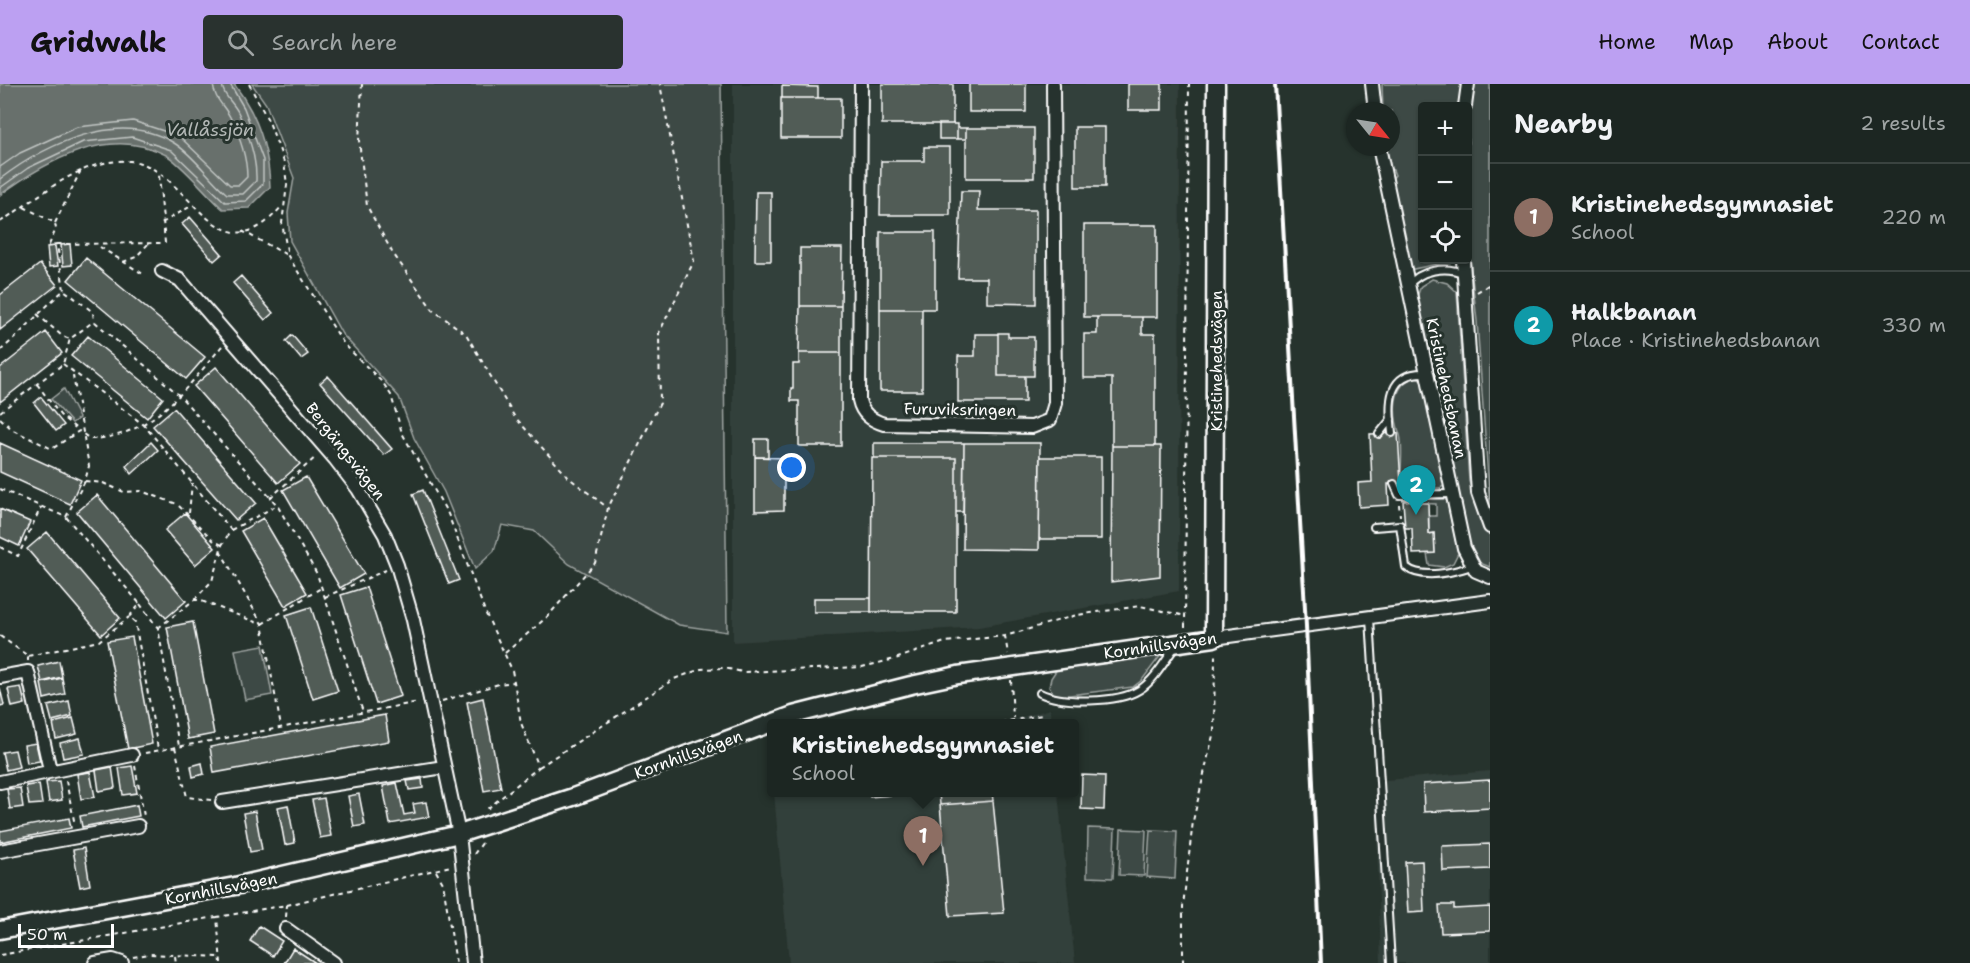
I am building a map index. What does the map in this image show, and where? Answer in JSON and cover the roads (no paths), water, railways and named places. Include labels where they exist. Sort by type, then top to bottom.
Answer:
[{"type":"street","name":"Furuviksringen","points":[[861,84],[859,400],[863,411],[873,420],[884,424],[1032,427],[1050,420],[1055,403],[1053,84]]},
{"type":"street","name":"Kristinehedsvägen","points":[[1214,638],[1216,84]]},
{"type":"street","points":[[1372,84],[1374,102]]},
{"type":"street","points":[[1466,102],[1468,84]]},
{"type":"street","name":"Kristinehedsbanan","points":[[1381,156],[1464,548],[1472,566]]},
{"type":"street","name":"Kristinehedsbanan","points":[[1463,264],[1478,493],[1490,528]]},
{"type":"street","name":"Bergängsvägen","points":[[162,271],[180,280],[326,448],[372,511],[398,565],[413,620],[459,834],[473,963]]},
{"type":"street","points":[[1472,566],[1476,572],[1490,577]]},
{"type":"street","name":"Kornhillsvägen","points":[[782,719],[958,675],[1182,641],[1490,601]]},
{"type":"street","points":[[0,677],[28,672],[50,770]]},
{"type":"street","name":"Kornhillsvägen","points":[[0,930],[235,886],[459,834],[573,797],[767,725]]},
{"type":"street","points":[[0,782],[132,755]]},
{"type":"street","points":[[222,802],[444,767]]},
{"type":"street","points":[[0,851],[138,826]]},
{"type":"street","points":[[286,929],[334,963]]},
{"type":"street","points":[[95,963],[128,960]]},
{"type":"lane","points":[[1408,287],[1420,275],[1435,270],[1447,269],[1464,274]]},
{"type":"lane","points":[[1392,433],[1392,392],[1397,383],[1405,375],[1426,373]]},
{"type":"lane","points":[[1379,434],[1391,419]]},
{"type":"lane","points":[[1394,484],[1399,495],[1452,494]]},
{"type":"lane","points":[[1374,527],[1400,525],[1406,567],[1412,572],[1442,573],[1472,566]]},
{"type":"lane","points":[[1370,618],[1391,963]]},
{"type":"lane","points":[[1040,693],[1069,702],[1137,691],[1156,673],[1182,641]]},
{"type":"water","name":"Vallåssjön","points":[[0,84],[234,84],[249,107],[260,132],[267,159],[270,187],[249,208],[223,209],[166,155],[144,147],[122,144],[79,151],[58,159],[0,195]]},
{"type":"railway","points":[[1275,84],[1306,626],[1321,963]]},
{"type":"place","name":"Halkbanan","points":[[1416,515]]},
{"type":"place","name":"Kristinehedsgymnasiet","points":[[923,866]]}]
